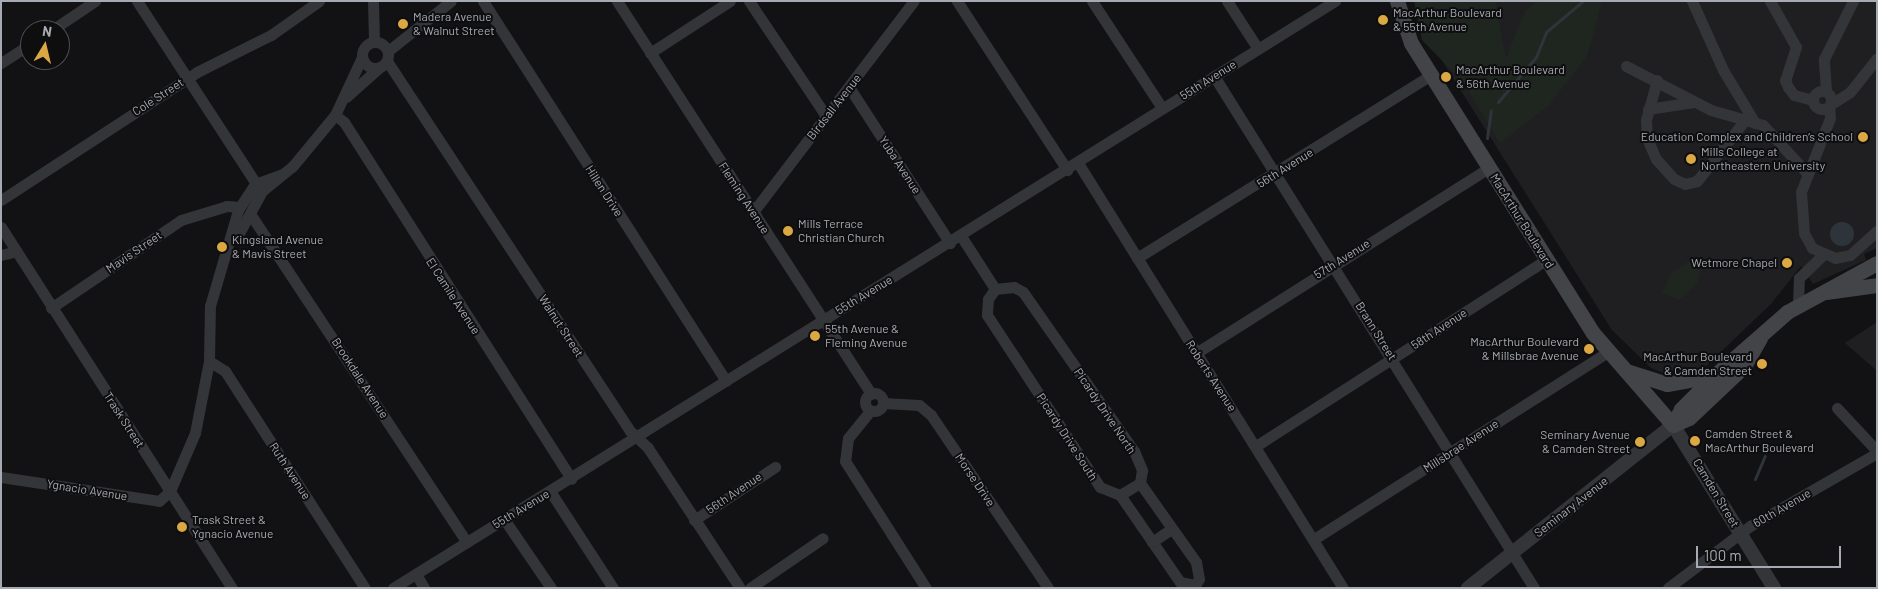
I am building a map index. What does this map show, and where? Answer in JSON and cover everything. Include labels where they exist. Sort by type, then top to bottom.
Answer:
[{"type":"main road","name":"MacArthur Boulevard","points":[[1397,1],[1402,27],[1546,260],[1607,352],[1673,425]]},
{"type":"main road","points":[[1673,425],[1681,409],[1714,376],[1744,347],[1760,338],[1798,304],[1877,263]]},
{"type":"main road","points":[[1848,278],[1877,285]]},
{"type":"main road","points":[[1824,292],[1877,285]]},
{"type":"main road","points":[[1673,425],[1689,418],[1731,378],[1752,356],[1760,338]]},
{"type":"main road","points":[[1621,369],[1667,384],[1714,376]]},
{"type":"street","points":[[67,20],[95,1]]},
{"type":"street","points":[[137,1],[258,188]]},
{"type":"street","name":"Cole Street","points":[[1,200],[187,78],[271,35],[319,1]]},
{"type":"street","points":[[373,1],[374,42],[385,60]]},
{"type":"street","points":[[346,98],[451,1]]},
{"type":"street","name":"Hillen Drive","points":[[483,1],[726,381]]},
{"type":"street","name":"Fleming Avenue","points":[[617,1],[871,394]]},
{"type":"street","points":[[650,53],[730,1]]},
{"type":"street","points":[[749,1],[826,116]]},
{"type":"street","name":"Birdsall Avenue","points":[[753,212],[914,1]]},
{"type":"street","points":[[957,1],[1067,170]]},
{"type":"street","points":[[1092,1],[1162,108]]},
{"type":"street","points":[[1227,1],[1258,49]]},
{"type":"street","name":"55th Avenue","points":[[393,588],[637,439],[823,320],[1067,170],[1162,108],[1335,1]]},
{"type":"street","points":[[1692,1],[1723,70],[1750,121]]},
{"type":"street","points":[[1770,1],[1796,47],[1785,80],[1788,87],[1794,95],[1813,100],[1818,108],[1830,105],[1850,92],[1877,58]]},
{"type":"street","points":[[1853,1],[1824,59],[1830,118],[1806,172],[1800,223],[1812,248],[1823,255],[1850,255],[1877,231]]},
{"type":"street","points":[[170,491],[195,433],[209,361],[210,306],[244,212],[258,188],[282,174],[335,115],[346,98],[365,47],[374,42]]},
{"type":"street","points":[[1,63],[20,51]]},
{"type":"street","points":[[362,57],[367,65],[385,60]]},
{"type":"street","name":"Walnut Street","points":[[385,60],[637,439],[740,588]]},
{"type":"street","points":[[1626,66],[1656,80],[1693,102],[1750,121],[1770,132],[1806,172]]},
{"type":"street","name":"56th Avenue","points":[[1137,258],[1276,175],[1431,75]]},
{"type":"street","name":"Brann Street","points":[[1214,76],[1394,359],[1534,588]]},
{"type":"street","points":[[1656,80],[1648,109],[1650,148],[1674,179],[1685,184],[1704,174],[1750,121]]},
{"type":"street","name":"Yuba Avenue","points":[[849,87],[950,242]]},
{"type":"street","points":[[1813,100],[1817,92],[1826,91]]},
{"type":"street","points":[[1648,109],[1693,102]]},
{"type":"street","name":"El Camile Avenue","points":[[335,115],[342,120],[350,136],[571,479]]},
{"type":"street","name":"Roberts Avenue","points":[[1078,163],[1343,588]]},
{"type":"street","name":"57th Avenue","points":[[1196,353],[1334,264],[1489,168]]},
{"type":"street","name":"Mavis Street","points":[[51,308],[181,220],[221,209],[244,212]]},
{"type":"street","name":"Brookdale Avenue","points":[[244,212],[467,542]]},
{"type":"street","name":"Trask Street","points":[[1,227],[51,308],[232,588]]},
{"type":"street","points":[[961,236],[995,289]]},
{"type":"street","points":[[1,255],[16,252]]},
{"type":"street","points":[[1798,304],[1798,278],[1823,255]]},
{"type":"street","name":"58th Avenue","points":[[1256,446],[1546,260]]},
{"type":"street","name":"Picardy Drive North","points":[[995,289],[1014,287],[1023,292],[1134,451],[1142,470],[1140,483],[1196,562],[1199,579],[1196,586]]},
{"type":"street","name":"Picardy Drive South","points":[[995,289],[988,299],[987,315],[1100,487],[1120,495],[1180,582],[1196,586]]},
{"type":"street","name":"Millsbrae Avenue","points":[[1314,539],[1607,352]]},
{"type":"street","name":"Ruth Avenue","points":[[209,361],[225,372],[365,588]]},
{"type":"street","points":[[870,411],[865,403],[871,394],[880,396],[883,403],[879,410],[870,411],[848,438],[845,461],[926,588]]},
{"type":"street","name":"Morse Drive","points":[[883,403],[908,403],[926,409],[1048,588]]},
{"type":"street","points":[[1837,408],[1877,452]]},
{"type":"street","name":"Camden Street","points":[[1673,425],[1774,588]]},
{"type":"street","name":"Seminary Avenue","points":[[1468,588],[1673,425]]},
{"type":"street","name":"60th Avenue","points":[[1668,588],[1740,534],[1877,452]]},
{"type":"street","name":"56th Avenue","points":[[694,520],[775,467]]},
{"type":"street","name":"Ygnacio Avenue","points":[[1,476],[159,501],[170,491]]},
{"type":"street","points":[[1120,495],[1140,483]]},
{"type":"street","points":[[550,491],[613,588]]},
{"type":"street","points":[[504,519],[551,588]]},
{"type":"street","points":[[1152,542],[1171,529]]},
{"type":"street","points":[[750,588],[823,538]]},
{"type":"street","points":[[416,574],[424,588]]},
{"type":"shaded area","points":[[1414,1],[1495,1],[1506,58],[1525,11],[1538,1],[1602,1],[1587,56],[1549,105],[1500,143],[1464,83],[1422,40]]},
{"type":"shaded area","name":"Mills College at Northeastern University","points":[[1420,1],[1877,1],[1877,248],[1864,254],[1866,260],[1813,284],[1801,266],[1771,304],[1706,366],[1672,376],[1651,368],[1612,330],[1434,48]]},
{"type":"shaded area","points":[[1842,222],[1851,225],[1854,234],[1851,243],[1842,246],[1833,243],[1830,234],[1833,225]]},
{"type":"shaded area","points":[[1693,259],[1701,267],[1697,284],[1679,300],[1662,293],[1671,273]]},
{"type":"shaded area","points":[[1877,322],[1877,371],[1845,343]]},
{"type":"waterway","points":[[1498,102],[1536,57],[1546,32],[1583,1]]},
{"type":"waterway","points":[[1487,138],[1491,110]]},
{"type":"waterway","points":[[1755,479],[1765,456]]},
{"type":"place","name":"MacArthur Boulevard & 55th Avenue","points":[[1383,20]]},
{"type":"place","name":"Madera Avenue & Walnut Street","points":[[403,24]]},
{"type":"place","name":"MacArthur Boulevard & 56th Avenue","points":[[1446,77]]},
{"type":"place","name":"Education Complex and Children’s School","points":[[1863,137]]},
{"type":"place","name":"Mills College at Northeastern University","points":[[1691,159]]},
{"type":"place","name":"Mills Terrace Christian Church","points":[[788,231]]},
{"type":"place","name":"Kingsland Avenue & Mavis Street","points":[[222,247]]},
{"type":"place","name":"Wetmore Chapel","points":[[1787,263]]},
{"type":"place","name":"55th Avenue & Fleming Avenue","points":[[815,336]]},
{"type":"place","name":"MacArthur Boulevard & Millsbrae Avenue","points":[[1589,349]]},
{"type":"place","name":"MacArthur Boulevard & Camden Street","points":[[1762,364]]},
{"type":"place","name":"Camden Street & MacArthur Boulevard","points":[[1695,441]]},
{"type":"place","name":"Seminary Avenue & Camden Street","points":[[1640,442]]},
{"type":"place","name":"Trask Street & Ygnacio Avenue","points":[[182,527]]}]
